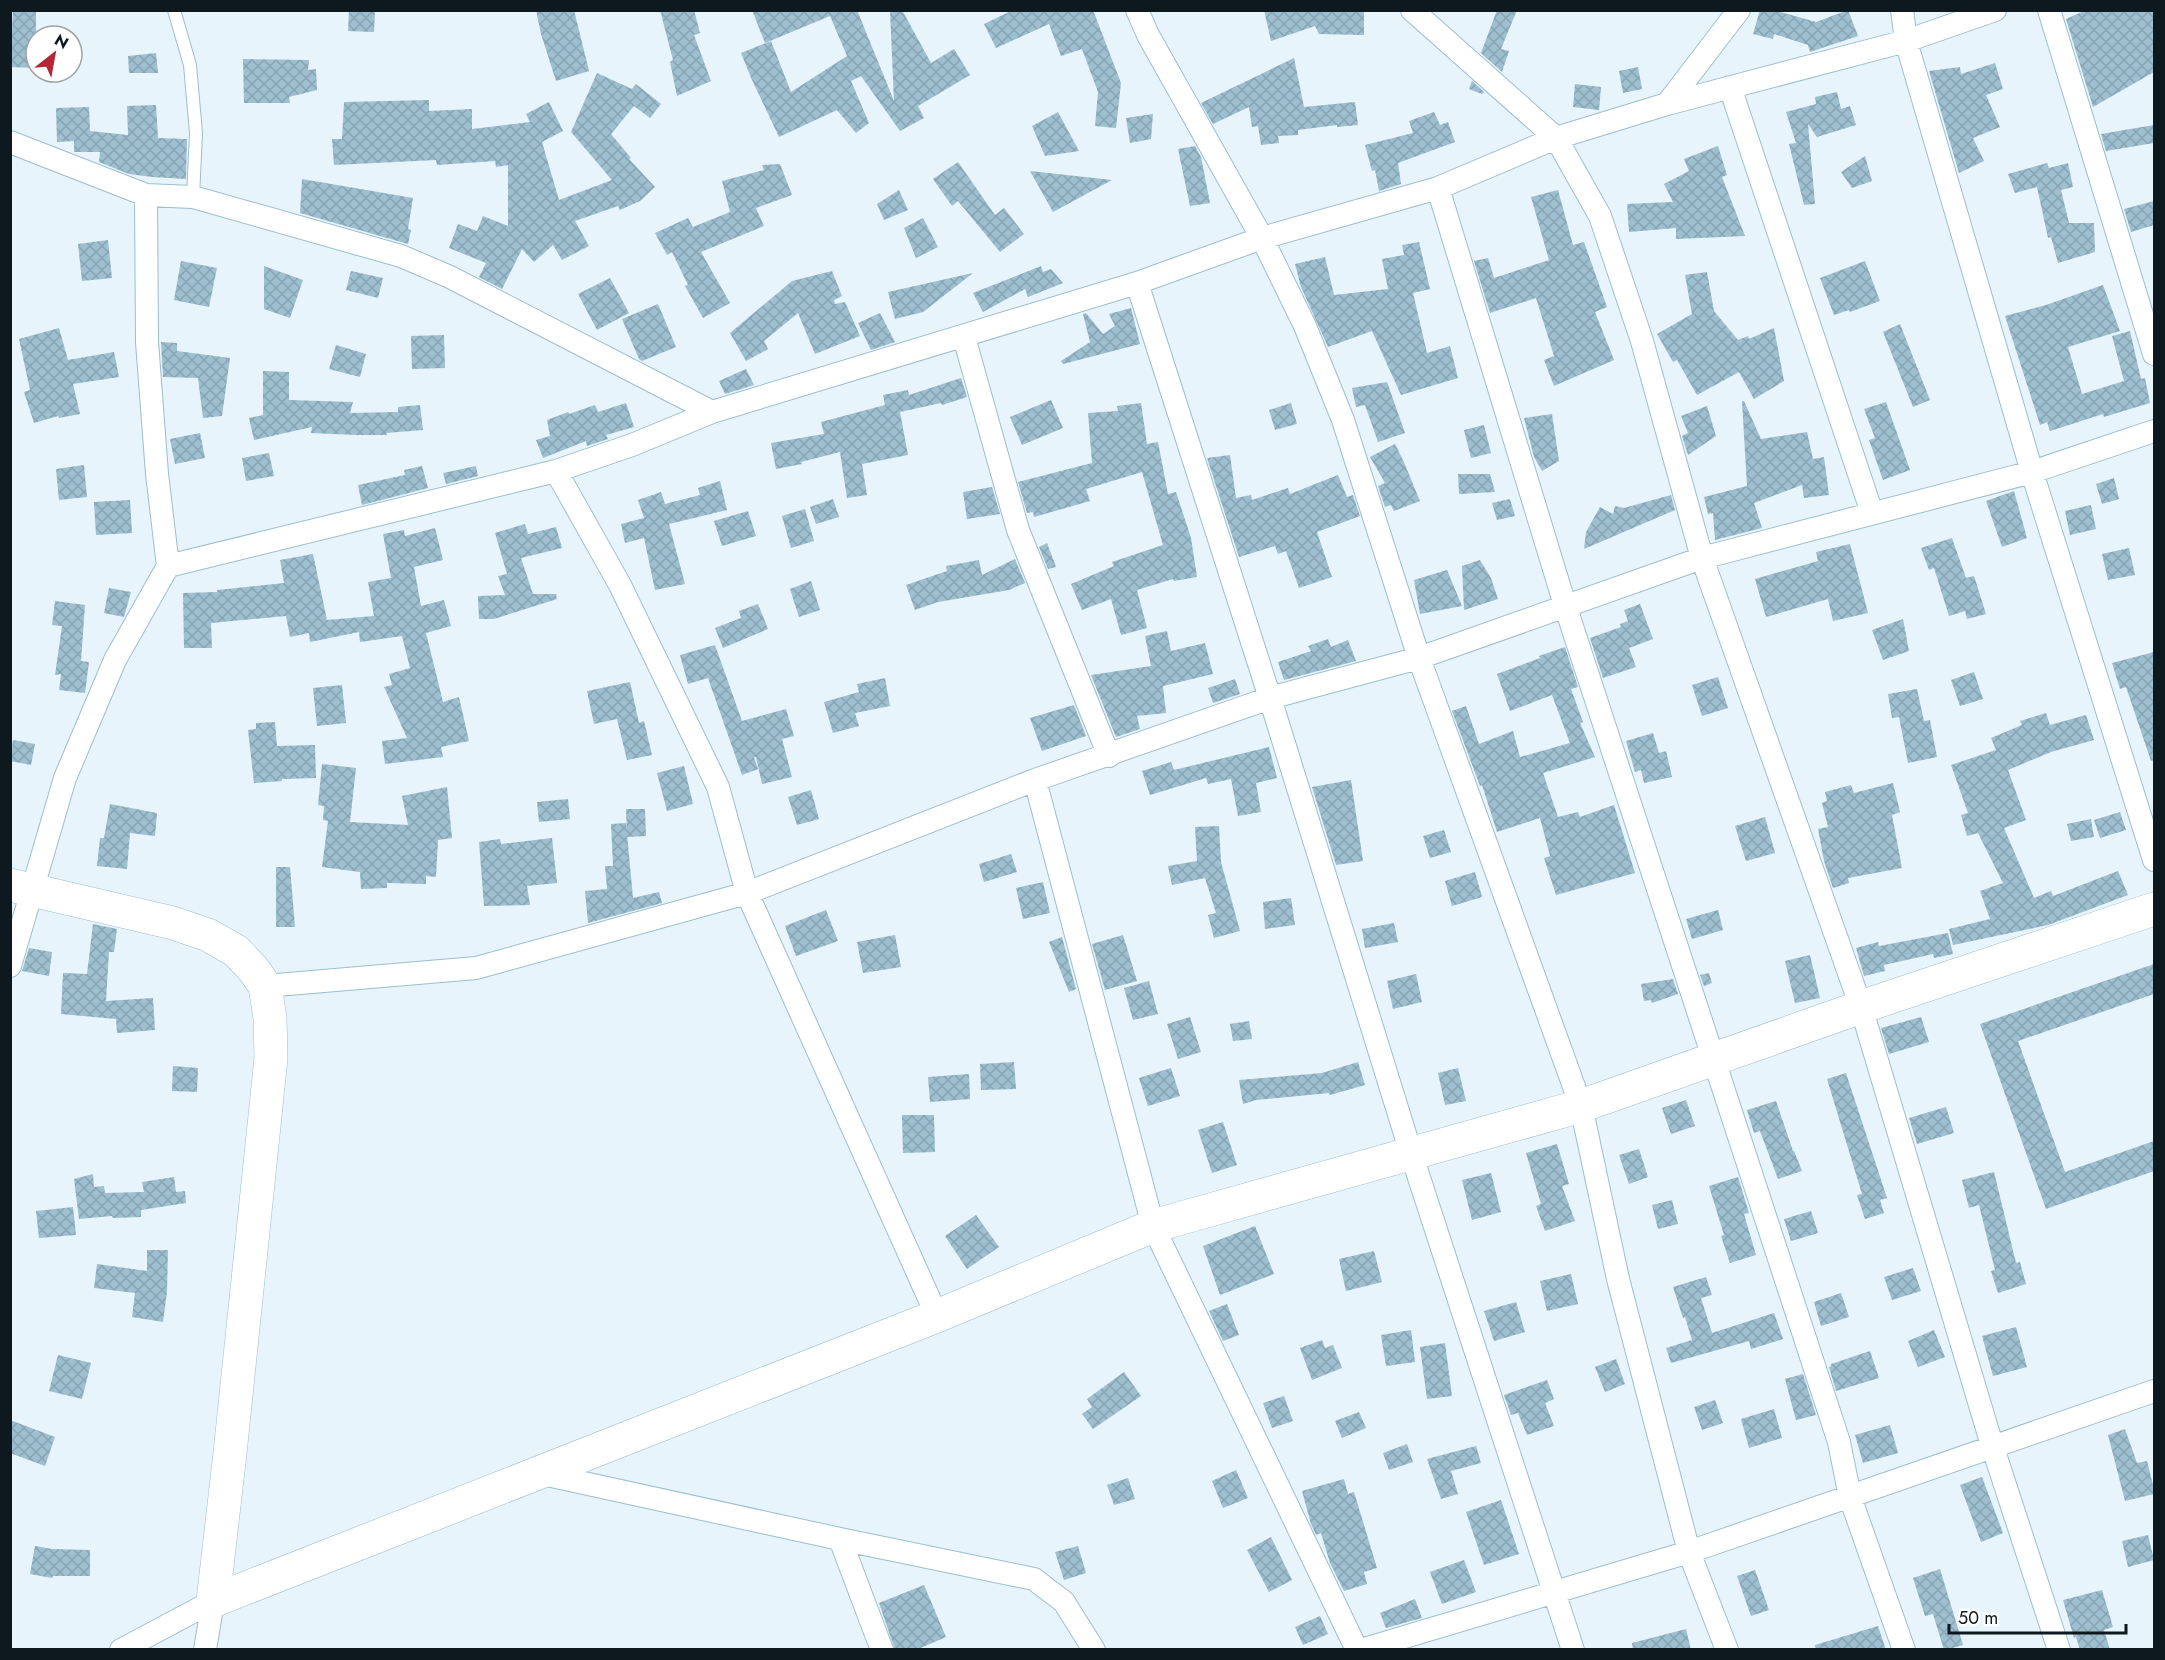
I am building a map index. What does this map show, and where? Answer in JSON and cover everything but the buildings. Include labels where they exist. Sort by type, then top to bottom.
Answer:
[{"type":"street","points":[[1137,10],[1153,44],[1262,237],[1305,326],[1343,420],[1419,658],[1581,1106],[1618,1279],[1689,1552],[1726,1650]]},
{"type":"street","points":[[1412,10],[1556,138],[1600,216],[1642,342],[1702,558],[1861,1007],[1992,1445],[2059,1650]]},
{"type":"street","points":[[1667,104],[1739,10]]},
{"type":"street","points":[[1902,10],[1906,41],[2032,472],[2154,860]]},
{"type":"street","points":[[168,566],[556,471],[633,445],[712,412],[1137,283],[1262,237],[1438,188],[1556,138],[1667,104],[1906,41],[1995,10]]},
{"type":"street","points":[[2049,10],[2154,354]]},
{"type":"street","points":[[1730,87],[1872,513]]},
{"type":"street","points":[[10,142],[146,195],[193,197],[401,256],[450,277],[712,412]]},
{"type":"street","points":[[1438,188],[1565,605],[1839,1442],[1850,1497],[1904,1650]]},
{"type":"street","points":[[10,966],[22,887],[65,778],[115,660],[168,566],[157,474],[147,342],[146,195]]},
{"type":"street","points":[[1137,283],[1270,698],[1411,1153],[1574,1650]]},
{"type":"street","points":[[964,337],[1018,530],[1109,756]]},
{"type":"street","points":[[265,986],[476,968],[747,893],[1035,780],[1270,698],[1419,658],[1702,558],[2032,472],[2154,431]]},
{"type":"street","points":[[556,471],[626,596],[718,787],[747,893],[937,1316]]},
{"type":"street","points":[[1035,780],[1153,1226],[1359,1650],[1689,1552],[1992,1445],[2154,1391]]},
{"type":"street","points":[[22,887],[126,910],[208,935],[236,951],[265,986],[270,1018],[271,1058],[213,1601],[205,1650]]},
{"type":"street","points":[[122,1650],[213,1601],[937,1316],[1101,1250],[1153,1226],[1581,1106],[1861,1007],[2154,909]]},
{"type":"street","points":[[538,1473],[1034,1579],[1064,1602],[1094,1650]]},
{"type":"street","points":[[840,1539],[882,1650]]},
{"type":"lane","points":[[174,10],[190,65],[196,133],[193,197]]}]
